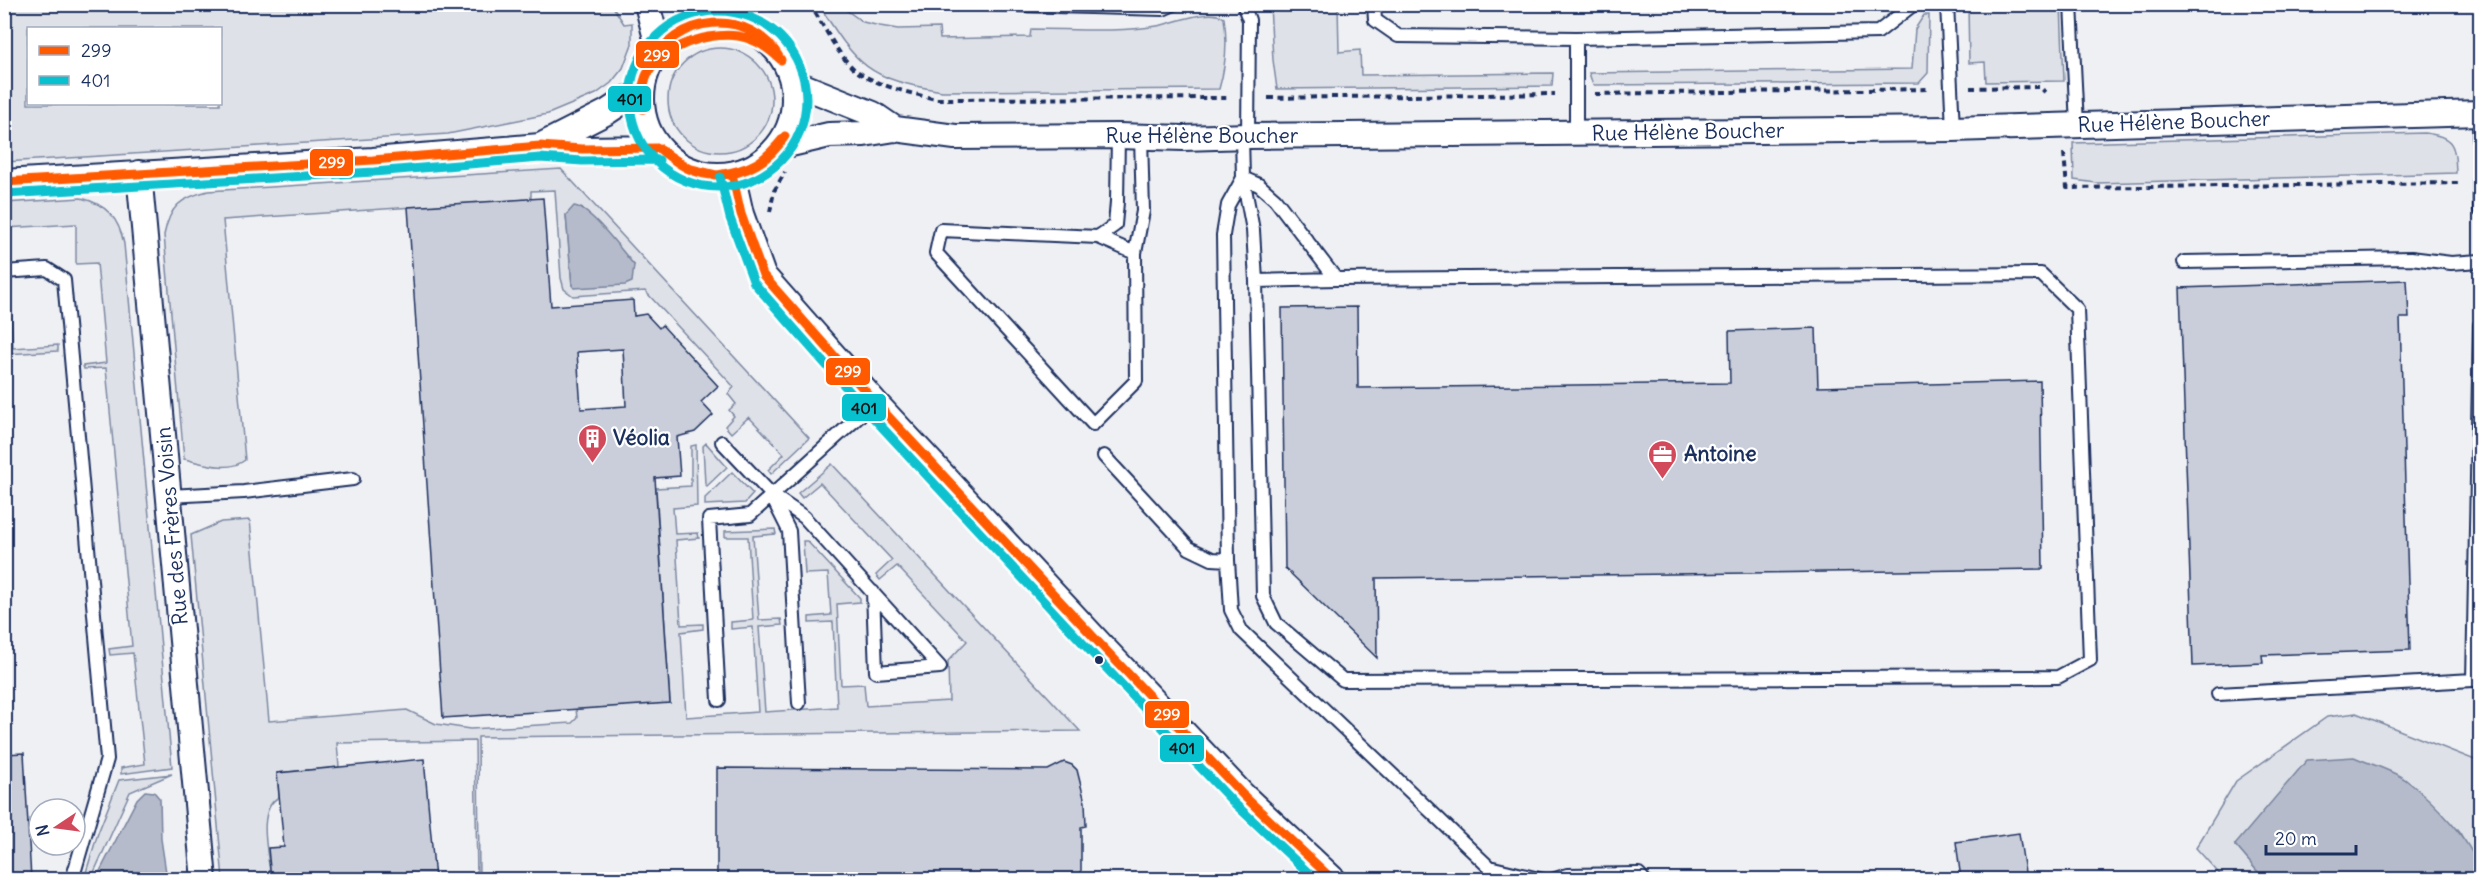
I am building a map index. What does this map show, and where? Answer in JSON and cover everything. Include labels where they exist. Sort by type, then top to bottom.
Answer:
[{"type":"street","points":[[647,4],[659,50]]},
{"type":"street","points":[[700,4],[717,22]]},
{"type":"street","name":"Rue Hélène Boucher","points":[[717,22],[746,28],[771,43],[783,58],[793,82],[795,95],[788,131],[778,147],[765,160],[750,169],[718,176],[692,171],[669,158],[659,148],[645,124],[642,107],[642,89],[646,72],[659,50],[681,32],[698,24],[717,22]]},
{"type":"street","name":"Rue Hélène Boucher","points":[[793,82],[873,114],[895,129]]},
{"type":"street","points":[[540,146],[608,112],[642,89]]},
{"type":"street","name":"Rue Hélène Boucher","points":[[778,147],[829,135],[864,134],[895,129],[955,137],[1183,138],[1953,129],[2480,113]]},
{"type":"street","points":[[4,182],[373,160],[540,146],[582,149],[659,148]]},
{"type":"street","name":"Rue des Frères Voisin","points":[[139,173],[204,879]]},
{"type":"street","points":[[732,174],[741,214],[763,275],[875,402],[1243,795],[1334,879]]},
{"type":"lane","points":[[986,4],[1163,9],[1174,4]]},
{"type":"lane","points":[[1243,4],[1248,20],[1248,99],[1243,178],[1253,230],[1256,281],[1263,596],[1276,623],[1343,680],[2058,677],[2090,660],[2077,309],[2041,274],[1256,281]]},
{"type":"lane","points":[[1374,4],[1375,20],[1398,36],[1576,38],[1878,32],[1914,4]]},
{"type":"lane","points":[[1947,4],[1953,129]]},
{"type":"lane","points":[[2071,4],[2077,125]]},
{"type":"lane","points":[[1576,38],[1576,134]]},
{"type":"lane","points":[[2480,113],[2481,210]]},
{"type":"lane","points":[[1098,237],[1115,225],[1130,137]]},
{"type":"lane","points":[[1130,137],[1143,211],[1135,253],[1136,381],[1094,424],[936,253],[941,230],[1098,237],[1135,253]]},
{"type":"lane","points":[[1243,178],[1259,185],[1275,199],[1336,279]]},
{"type":"lane","points":[[1243,178],[1228,205],[1223,235],[1228,560],[1231,610],[1241,630],[1489,867],[1543,879]]},
{"type":"lane","points":[[2184,262],[2411,258],[2451,263],[2481,261]]},
{"type":"lane","points":[[4,272],[47,269],[64,280],[107,759],[72,879]]},
{"type":"lane","points":[[2218,694],[2474,680],[2481,325]]},
{"type":"lane","points":[[719,700],[710,519],[750,515],[875,402]]},
{"type":"lane","points":[[722,442],[772,495],[804,517],[873,592],[940,667],[876,672],[873,592]]},
{"type":"lane","points":[[1104,456],[1189,548],[1212,560],[1228,560]]},
{"type":"lane","points":[[169,496],[244,492],[353,479]]},
{"type":"lane","points":[[772,495],[789,531],[799,703]]},
{"type":"lane","points":[[1552,879],[1567,875],[1639,874],[1644,879]]},
{"type":"path","points":[[809,4],[840,52],[854,69],[904,92],[936,99],[1248,99],[2040,87],[2045,92]]},
{"type":"path","points":[[2056,153],[2065,153],[2067,188],[2448,182],[2480,186]]},
{"type":"shaded area","points":[[5,5],[2480,5],[2480,879],[5,880]]},
{"type":"shaded area","points":[[5,5],[612,5],[624,24],[632,23],[632,44],[623,68],[611,83],[596,94],[548,114],[448,134],[5,162]]},
{"type":"shaded area","points":[[819,5],[839,5],[863,22],[880,26],[898,29],[939,28],[940,39],[1030,37],[1031,29],[1141,28],[1201,15],[1218,15],[1224,18],[1225,63],[1219,89],[942,91],[897,81],[880,75],[867,66],[855,56]]},
{"type":"shaded area","points":[[1270,5],[1338,5],[1339,52],[1360,50],[1361,75],[1553,73],[1552,86],[1277,89]]},
{"type":"shaded area","points":[[1968,5],[2061,5],[2064,81],[1986,82],[1985,62],[1969,63]]},
{"type":"shaded area","points":[[1924,15],[1929,15],[1928,73],[1919,83],[1593,85],[1589,73],[1912,69],[1915,29]]},
{"type":"shaded area","points":[[720,48],[740,52],[749,57],[763,71],[768,80],[772,100],[768,120],[763,129],[749,143],[740,148],[720,152],[700,148],[691,143],[677,129],[672,120],[668,100],[672,80],[677,71],[691,57],[700,52]]},
{"type":"shaded area","points":[[2424,133],[2442,137],[2451,144],[2455,155],[2456,173],[2097,183],[2074,180],[2073,143]]},
{"type":"shaded area","points":[[561,169],[809,438],[771,474],[768,470],[784,454],[749,417],[731,433],[725,426],[734,416],[729,410],[736,404],[728,394],[734,387],[645,291],[573,296],[564,289],[561,278],[555,190],[531,191],[531,199],[223,220],[245,460],[239,464],[223,466],[207,465],[184,459],[164,235],[169,217],[183,200],[208,191]],"holes":[[[581,207],[634,265],[572,285],[566,215]]]},
{"type":"shaded area","points":[[81,198],[98,204],[110,214],[119,227],[124,244],[172,767],[121,774],[121,768],[145,764],[133,653],[110,655],[109,649],[132,646],[106,368],[84,369],[83,366],[106,363],[97,263],[76,264],[76,224],[5,228],[5,203]]},
{"type":"shaded area","points":[[5,284],[9,284],[13,348],[58,345],[58,351],[5,354]]},
{"type":"shaded area","points":[[706,443],[727,467],[707,486],[703,446]]},
{"type":"shaded area","points":[[696,445],[697,506],[673,508],[675,534],[698,533],[699,538],[676,540],[681,625],[703,624],[703,629],[681,632],[686,717],[758,712],[753,627],[731,629],[731,622],[753,620],[748,537],[725,537],[725,531],[775,529],[776,534],[753,536],[759,620],[781,619],[782,625],[759,627],[765,712],[837,707],[833,622],[809,623],[809,617],[831,615],[828,573],[805,574],[803,541],[807,541],[860,598],[860,602],[837,604],[841,685],[864,684],[866,706],[949,701],[948,661],[967,641],[897,566],[880,580],[876,575],[892,560],[820,483],[802,498],[798,493],[832,464],[1080,731],[478,737],[479,880],[477,879],[475,741],[337,743],[339,767],[277,773],[279,797],[267,812],[265,823],[271,879],[223,879],[191,535],[221,522],[250,520],[269,721],[407,710],[436,724],[470,729],[572,723],[577,718],[576,709],[670,702],[656,488],[691,486],[691,446]]},
{"type":"shaded area","points":[[732,472],[753,494],[745,503],[705,505],[705,498]]},
{"type":"shaded area","points":[[2356,713],[2480,762],[2480,872],[2458,829],[2235,845],[2264,879],[2224,879],[2196,848],[2236,781],[2327,717]]},
{"type":"shaded area","points":[[172,774],[130,792],[91,879],[84,879],[98,833],[119,780]]},
{"type":"water","points":[[574,206],[589,214],[634,265],[632,282],[625,285],[574,288],[566,215]]},
{"type":"water","points":[[2354,757],[2400,776],[2428,799],[2464,839],[2478,867],[2480,879],[2264,879],[2235,845],[2307,760]]},
{"type":"water","points":[[145,791],[154,792],[160,799],[161,839],[167,879],[96,879],[137,799]]},
{"type":"building","name":"Véolia","points":[[543,198],[551,306],[633,300],[634,316],[646,314],[659,328],[662,325],[718,386],[701,402],[713,415],[695,432],[677,437],[680,476],[655,478],[670,703],[443,718],[408,207]],"holes":[[[623,349],[626,406],[581,409],[577,352]]]},
{"type":"building","points":[[2407,280],[2409,318],[2400,318],[2410,650],[2262,655],[2263,663],[2193,666],[2180,288]]},
{"type":"building","name":"Antoine","points":[[1357,307],[1358,388],[1730,383],[1729,331],[1816,328],[1818,387],[2040,381],[2043,569],[1376,578],[1377,658],[1285,568],[1282,308]]},
{"type":"building","points":[[24,753],[27,857],[30,857],[31,879],[4,879],[4,754]]},
{"type":"building","points":[[424,759],[435,879],[271,879],[268,848],[284,847],[277,773]]},
{"type":"building","points":[[1064,762],[1077,770],[1085,802],[1086,826],[1081,827],[1081,879],[717,879],[717,768],[1048,770]]},
{"type":"building","points":[[2019,833],[2026,879],[1961,879],[1956,842]]},
{"type":"transit line","name":"401","points":[[718,11],[735,12],[752,17],[781,36],[800,65],[805,82],[806,99],[805,116],[800,133],[781,162],[752,181],[735,186],[718,187],[701,186],[684,181],[655,162],[636,133],[631,116],[630,99],[631,82],[636,65],[655,36],[684,17],[701,12],[718,11]]},
{"type":"transit line","name":"299","points":[[643,109],[642,94],[645,78],[660,50],[675,36],[693,27],[713,23],[733,24],[751,31],[768,43],[781,60]]},
{"type":"transit line","name":"299","points":[[643,109],[644,86],[648,73],[668,53],[696,40],[725,35],[744,37],[761,45],[781,60]]},
{"type":"transit line","name":"299","points":[[718,175],[739,172],[757,164],[765,159],[785,136]]},
{"type":"transit line","name":"299","points":[[718,175],[749,167],[763,159],[785,136]]},
{"type":"transit line","name":"299","points":[[4,182],[373,160],[540,146],[582,149],[659,148]]},
{"type":"transit line","name":"299","points":[[661,150],[688,168],[717,175]]},
{"type":"transit line","name":"299","points":[[661,150],[687,168],[709,175],[717,175]]},
{"type":"transit line","name":"401","points":[[5,194],[374,172],[540,158],[582,161],[659,160]]},
{"type":"transit line","name":"299","points":[[732,174],[741,214],[763,275],[875,402],[1101,645],[1243,795],[1333,880]]},
{"type":"transit line","name":"401","points":[[720,177],[730,218],[754,283],[866,410],[1092,653],[1234,803],[1316,880]]},
{"type":"place","name":"Véolia","points":[[592,464]]},
{"type":"place","name":"Antoine","points":[[1663,480]]}]
